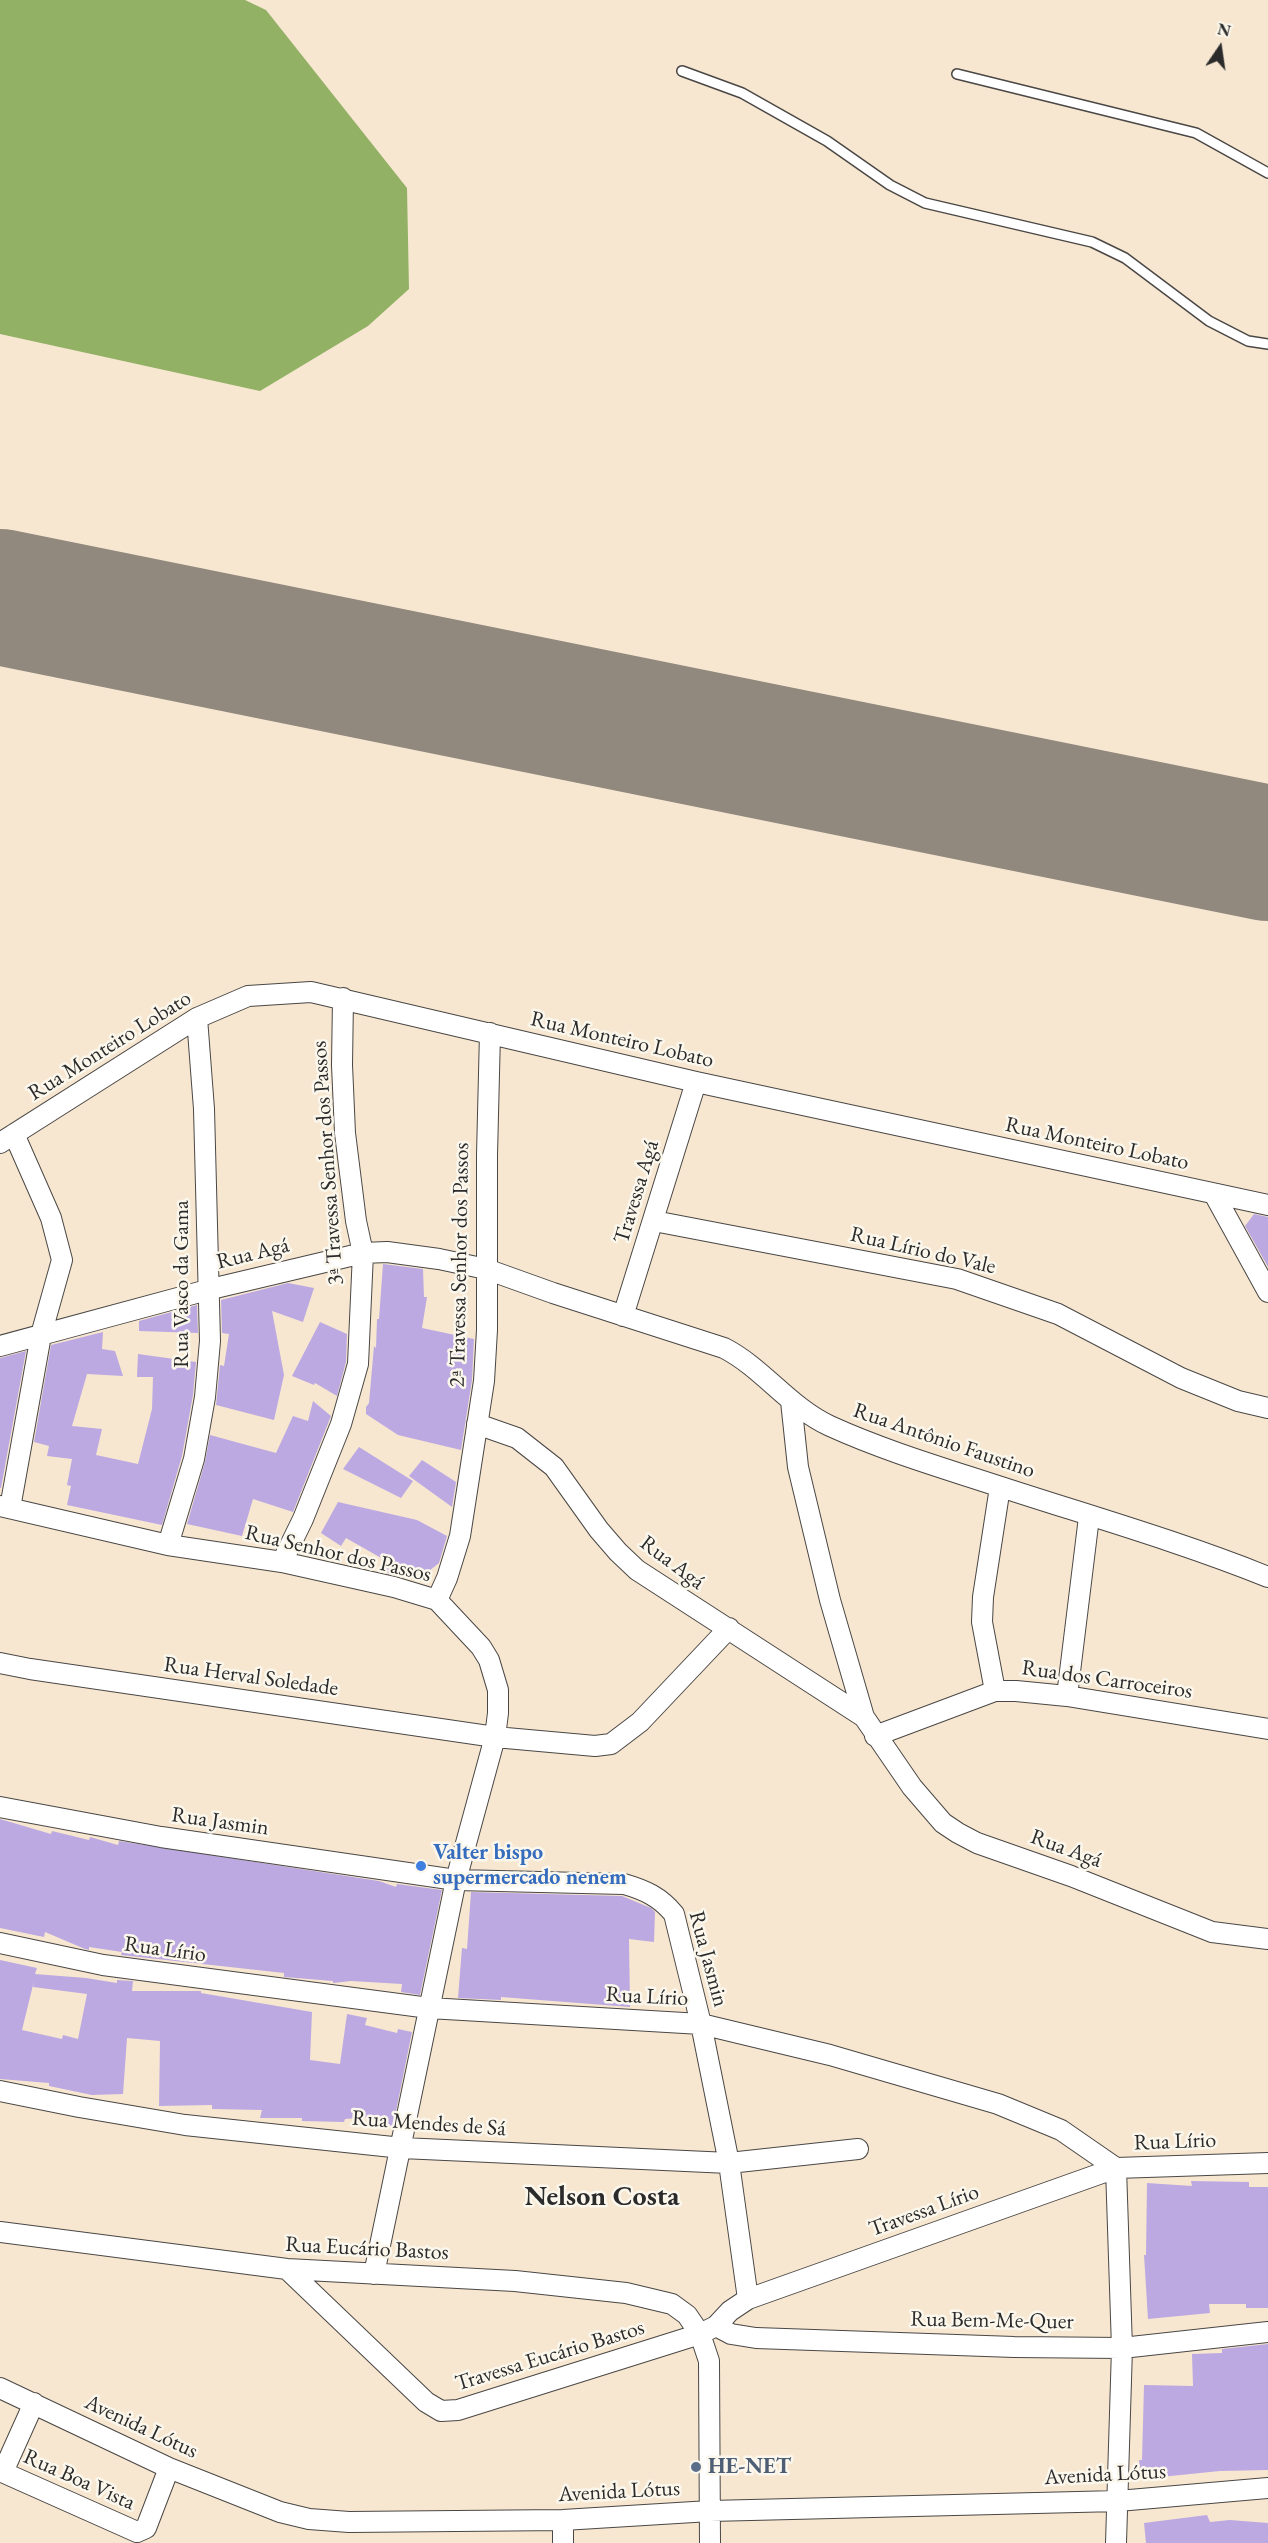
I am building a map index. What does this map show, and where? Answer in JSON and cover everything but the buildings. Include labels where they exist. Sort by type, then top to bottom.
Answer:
[{"type":"street","name":"Rua Monteiro Lobato","points":[[7,1139],[197,1018],[248,996],[311,992],[696,1082],[1268,1205]]},
{"type":"street","name":"3ª Travessa Senhor dos Passos","points":[[282,1562],[303,1519],[341,1424],[358,1364],[363,1253],[356,1221],[345,1133],[342,1065],[343,998]]},
{"type":"street","name":"Rua Vasco da Gama","points":[[168,1545],[194,1459],[201,1425],[210,1341],[204,1108],[197,1018]]},
{"type":"street","name":"2ª Travessa Senhor dos Passos","points":[[437,1600],[447,1578],[459,1536],[483,1381],[490,1034]]},
{"type":"street","name":"Travessa Agá","points":[[623,1316],[696,1082]]},
{"type":"street","points":[[5,1507],[42,1335],[62,1260],[51,1218],[7,1139]]},
{"type":"street","points":[[1214,1194],[1268,1292]]},
{"type":"street","name":"Rua Lírio do Vale","points":[[654,1221],[957,1279],[1058,1314],[1181,1377],[1238,1401],[1268,1408]]},
{"type":"street","name":"Rua Agá","points":[[0,1346],[210,1289],[363,1253],[387,1252],[439,1259],[486,1269]]},
{"type":"street","name":"Rua Antônio Faustino","points":[[486,1269],[724,1348],[745,1359],[791,1401],[826,1424],[875,1445],[1089,1517],[1209,1553],[1268,1577]]},
{"type":"street","name":"Rua Agá","points":[[791,1401],[798,1467],[830,1600],[864,1718],[912,1787],[943,1823],[977,1843],[1071,1876],[1212,1932],[1268,1939]]},
{"type":"street","name":"Rua Agá","points":[[477,1424],[517,1438],[554,1467],[599,1530],[637,1570],[864,1718]]},
{"type":"street","points":[[995,1691],[982,1622],[982,1597],[1000,1487]]},
{"type":"street","name":"Rua Senhor dos Passos","points":[[5,1507],[168,1545],[282,1562],[394,1587],[437,1600],[481,1647],[489,1660],[498,1690],[495,1737],[456,1880],[374,2274]]},
{"type":"street","points":[[1067,1696],[1089,1517]]},
{"type":"street","name":"Rua Herval Soledade","points":[[0,1663],[41,1671],[495,1737],[595,1746],[611,1744],[640,1722],[729,1628]]},
{"type":"street","name":"Rua dos Carroceiros","points":[[875,1736],[995,1691],[1067,1696],[1268,1729]]},
{"type":"street","name":"Rua Jasmin","points":[[0,1807],[150,1836],[456,1880],[624,1884],[652,1894],[663,1901],[675,1914],[701,2024],[729,2163],[748,2299]]},
{"type":"street","name":"Rua Lírio","points":[[0,1943],[103,1965],[429,2008],[701,2024],[830,2055],[998,2104],[1060,2130],[1116,2168],[1268,2163]]},
{"type":"street","name":"Rua Mendes de Sá","points":[[0,2091],[184,2125],[402,2148],[729,2163],[858,2149]]},
{"type":"street","points":[[1116,2168],[1122,2348],[1116,2543]]},
{"type":"street","name":"Travessa Lírio","points":[[748,2299],[1116,2168]]},
{"type":"street","name":"Rua Eucário Bastos","points":[[0,2232],[287,2269],[515,2281],[626,2293],[672,2304],[708,2330]]},
{"type":"street","name":"Travessa Eucário Bastos","points":[[287,2269],[414,2392],[441,2411],[458,2410],[708,2330]]},
{"type":"street","points":[[710,2543],[708,2330],[748,2299]]},
{"type":"street","name":"Rua Bem-Me-Quer","points":[[708,2330],[756,2338],[1014,2348],[1122,2348],[1268,2332]]},
{"type":"street","name":"Avenida Lótus","points":[[0,2388],[169,2468],[280,2512],[309,2519],[349,2522],[563,2520],[710,2511],[1118,2501],[1268,2488]]},
{"type":"street","points":[[1,2472],[34,2403]]},
{"type":"street","name":"Rua Boa Vista","points":[[1,2472],[137,2532],[146,2528],[169,2468]]},
{"type":"street","points":[[563,2520],[563,2543]]},
{"type":"lane","points":[[682,71],[742,93],[827,141],[890,185],[926,203],[1092,242],[1125,258],[1209,321],[1248,341],[1268,344]]},
{"type":"lane","points":[[957,74],[1196,133],[1268,174]]},
{"type":"green space","points":[[0,0],[245,0],[266,10],[407,188],[409,289],[368,326],[260,391],[0,334]]},
{"type":"runway","points":[[0,597],[1268,853]]},
{"type":"place","name":"Valter bispo supermercado nenem","points":[[421,1866]]},
{"type":"place","name":"HE-NET","points":[[696,2467]]},
{"type":"district","name":"Nelson Costa","points":[[602,2197]]}]
